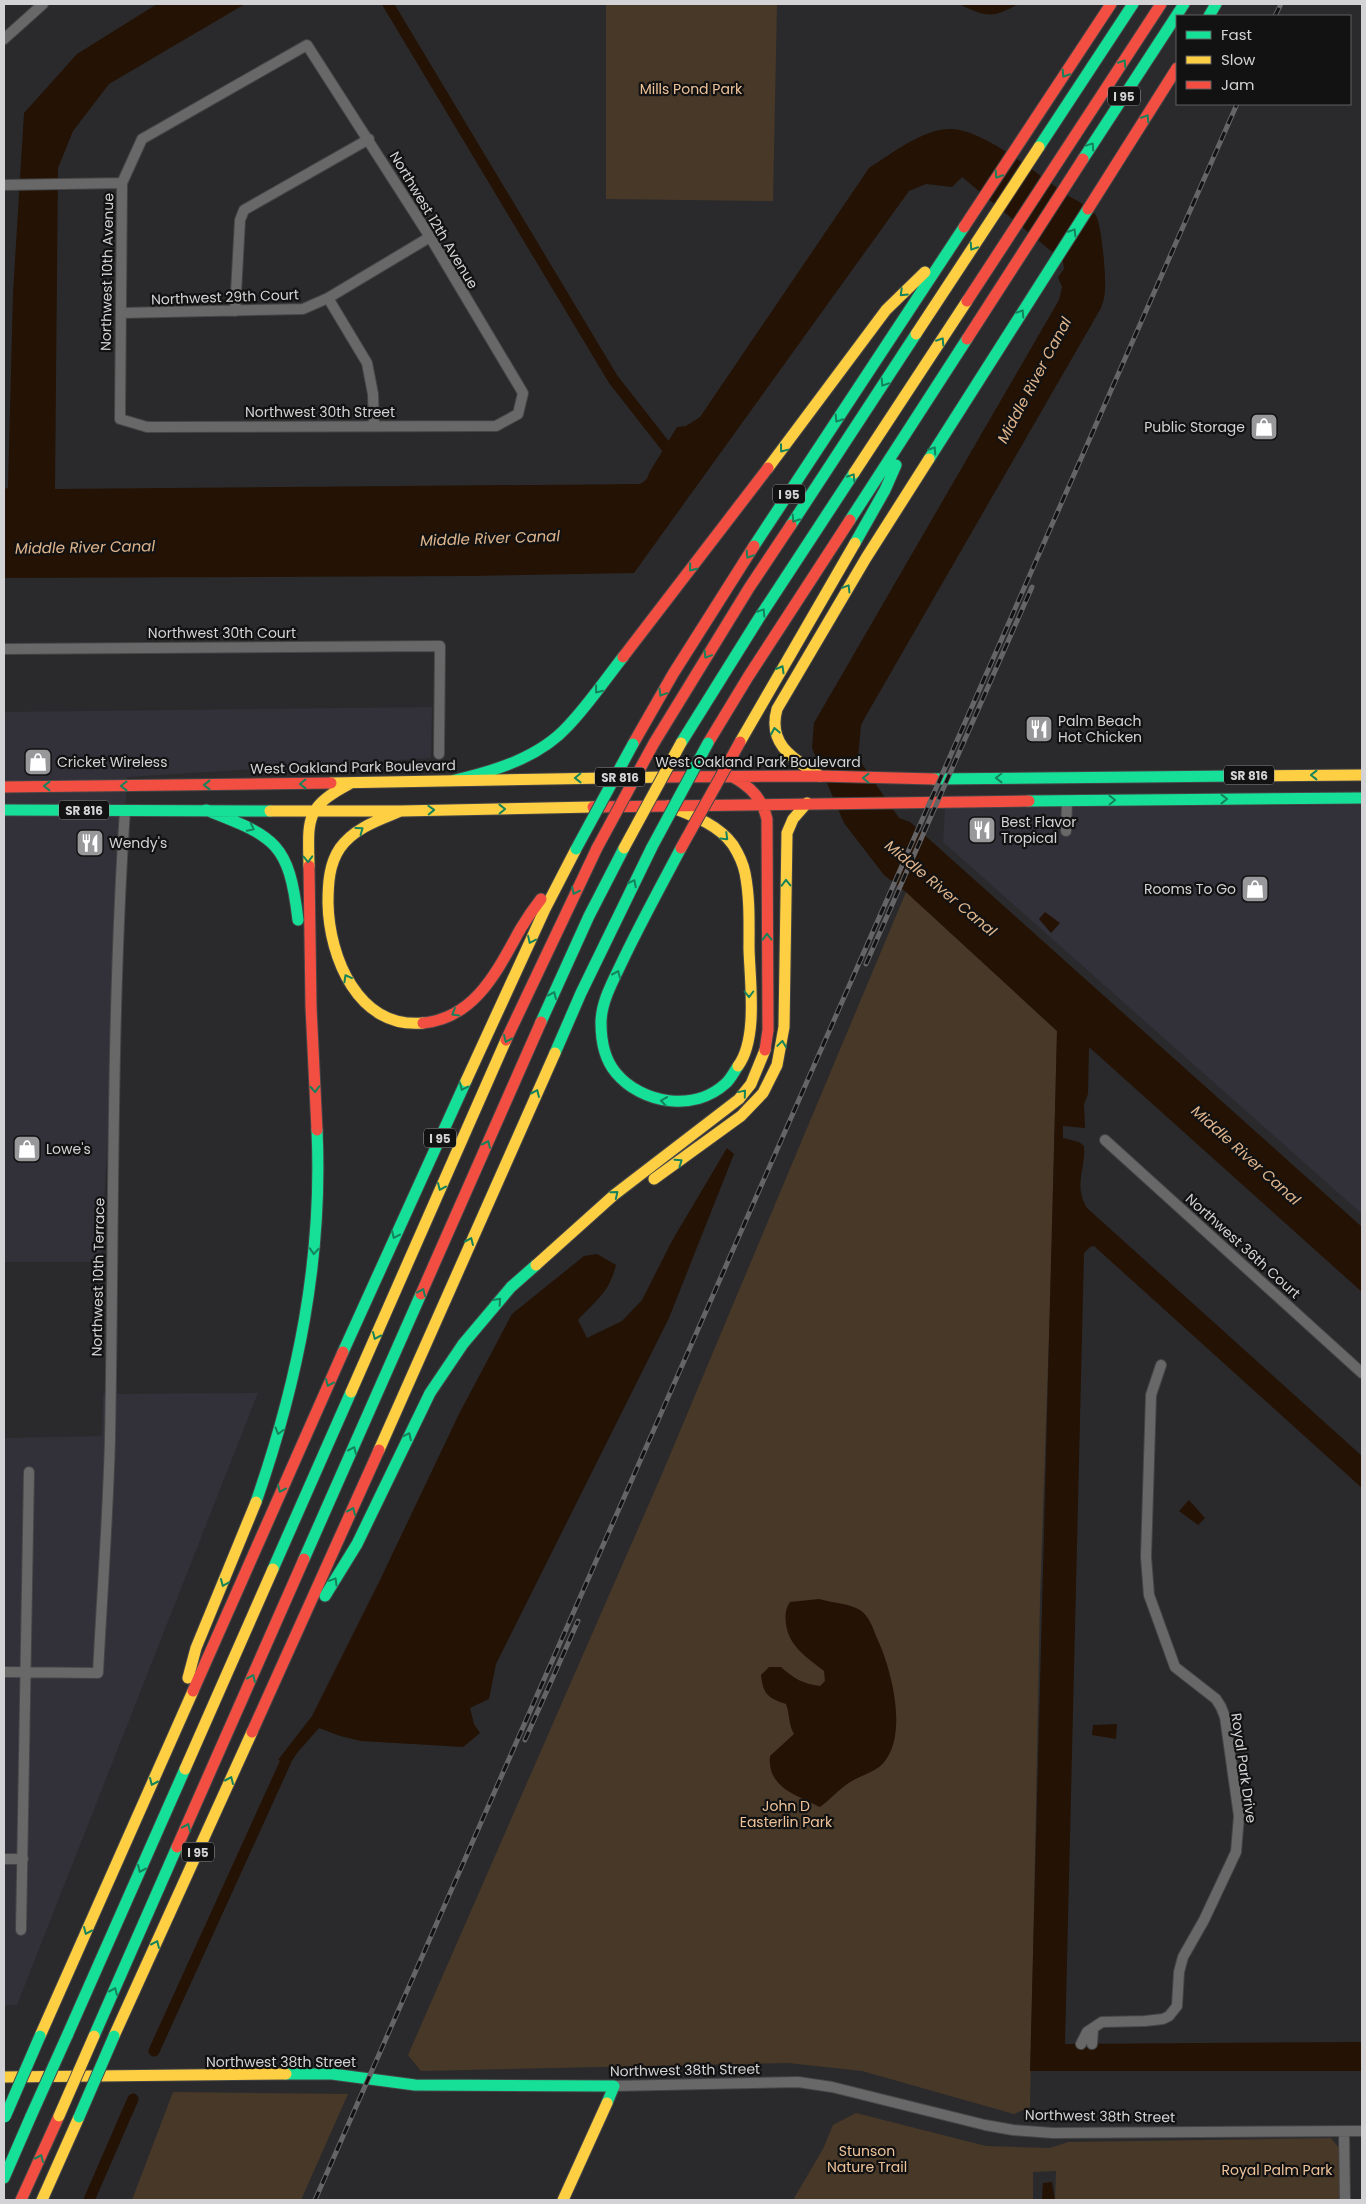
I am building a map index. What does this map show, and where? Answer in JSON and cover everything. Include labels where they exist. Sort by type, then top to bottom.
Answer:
[{"type":"main road","name":"I 95","points":[[4,2118],[378,1272],[546,909],[576,849],[632,744],[728,586],[1111,4]]},
{"type":"main road","points":[[4,2178],[514,1022],[597,848],[654,744],[729,619],[1133,4]]},
{"type":"main road","points":[[22,2200],[546,1010],[589,916],[624,848],[681,743],[748,634],[1161,4]]},
{"type":"main road","name":"I 95","points":[[1177,15],[1184,4]]},
{"type":"main road","points":[[1210,15],[1216,4]]},
{"type":"main road","name":"I 95","points":[[42,2200],[114,2036],[282,1667],[596,958],[652,847],[708,743],[748,677],[1176,16]]},
{"type":"main road","points":[[820,776],[792,757],[777,741],[773,726],[777,709],[866,558],[1176,70]]},
{"type":"main road","points":[[455,780],[486,773],[521,760],[544,746],[568,727],[722,530],[886,310],[951,247]]},
{"type":"main road","points":[[668,806],[705,822],[728,840],[743,865],[748,895],[749,1022],[748,1040],[744,1055],[737,1070],[720,1087],[699,1098],[676,1103],[661,1102],[647,1097],[625,1083],[607,1059],[601,1030],[603,1007],[649,906],[681,848],[740,742],[885,490],[924,405]]},
{"type":"main road","points":[[1247,799],[1268,786],[1273,775]]},
{"type":"main road","name":"West Oakland Park Boulevard","points":[[4,787],[732,776],[913,779],[1362,775]]},
{"type":"main road","points":[[282,1667],[356,1544],[422,1409],[450,1362],[498,1300],[614,1194],[739,1099],[751,1084],[759,1068],[767,1040],[768,825],[763,804],[751,788],[732,776]]},
{"type":"main road","points":[[1034,778],[1054,784],[1067,801],[1078,784],[1094,777]]},
{"type":"main road","points":[[172,1737],[196,1648],[261,1490],[286,1410],[302,1339],[312,1275],[318,1195],[317,1116],[311,1007],[308,823],[312,811],[324,798],[351,783]]},
{"type":"main road","points":[[125,810],[135,797],[158,785]]},
{"type":"main road","name":"SR 816","points":[[4,810],[401,811],[807,803],[1362,798]]},
{"type":"main road","points":[[553,1250],[741,1117],[759,1100],[769,1085],[779,1061],[784,1034],[787,833],[793,819],[807,803]]},
{"type":"main road","points":[[206,810],[255,829],[276,844],[285,857],[295,887],[301,954],[311,1007]]},
{"type":"main road","points":[[401,811],[368,824],[344,842],[332,864],[328,896],[332,940],[348,981],[373,1010],[387,1018],[404,1023],[428,1023],[446,1018],[461,1010],[479,994],[497,974],[522,926],[576,849]]},
{"type":"main road","points":[[360,1433],[444,1302]]},
{"type":"main road","points":[[210,1713],[255,1549]]},
{"type":"main road","name":"Northwest 38th Street","points":[[4,2077],[332,2074],[415,2085],[614,2086]]},
{"type":"main road","points":[[563,2200],[614,2086]]},
{"type":"street","points":[[4,37],[43,4]]},
{"type":"street","name":"Northwest 12th Avenue","points":[[307,45],[430,237],[523,393],[518,414]]},
{"type":"street","name":"Northwest 10th Avenue","points":[[120,419],[122,183],[142,139],[307,45]]},
{"type":"street","points":[[235,311],[240,220],[244,210],[368,139]]},
{"type":"street","points":[[4,184],[122,183]]},
{"type":"street","name":"Northwest 29th Court","points":[[121,313],[303,309],[328,298],[430,237]]},
{"type":"street","points":[[328,298],[367,363],[373,394],[374,426]]},
{"type":"street","name":"Northwest 30th Street","points":[[120,419],[147,427],[496,426],[518,414]]},
{"type":"street","name":"Northwest 30th Court","points":[[4,648],[440,646],[439,754]]},
{"type":"street","points":[[1066,831],[1067,801]]},
{"type":"street","name":"Northwest 10th Terrace","points":[[26,1672],[98,1673],[110,1443],[116,996],[118,912],[125,810]]},
{"type":"street","name":"Northwest 36th Court","points":[[1105,1140],[1362,1373]]},
{"type":"street","name":"Royal Park Drive","points":[[1087,2044],[1092,2029],[1102,2022],[1163,2019],[1174,2010],[1179,2000],[1179,1972],[1183,1958],[1227,1874],[1236,1852],[1239,1833],[1237,1796],[1225,1717],[1216,1699],[1175,1667],[1149,1595],[1146,1557],[1151,1395],[1161,1365]]},
{"type":"street","points":[[21,1930],[29,1472]]},
{"type":"street","points":[[4,1672],[26,1672]]},
{"type":"street","points":[[4,1859],[22,1859]]},
{"type":"street","name":"Northwest 38th Street","points":[[614,2086],[798,2082],[840,2089],[985,2125],[1013,2130],[1053,2133],[1362,2131]]},
{"type":"street","points":[[1344,2131],[1344,2200]]},
{"type":"shaded area","points":[[432,707],[431,758],[127,777],[101,1262],[4,1262],[4,712]]},
{"type":"shaded area","points":[[1362,805],[1362,1214],[943,842],[945,808]]},
{"type":"shaded area","points":[[258,1393],[17,2005],[4,2005],[4,1438],[102,1436],[103,1394]]},
{"type":"green space","name":"Mills Pond Park","points":[[606,4],[777,4],[773,201],[606,199]]},
{"type":"green space","name":"John D Easterlin Park","points":[[906,892],[1057,1031],[1040,1599],[1030,2107],[1014,2114],[862,2071],[788,2063],[421,2071],[408,2055],[662,1474]]},
{"type":"green space","points":[[173,2092],[348,2094],[301,2200],[132,2200]]},
{"type":"green space","points":[[856,2113],[986,2146],[1050,2148],[1068,2142],[1331,2138],[1339,2148],[1339,2200],[1055,2200],[1056,2171],[1033,2172],[1033,2200],[793,2200],[823,2149],[833,2125]]},
{"type":"water","name":"Middle River Canal","points":[[157,4],[245,4],[109,84],[73,131],[58,168],[55,489],[640,484],[647,478],[677,427],[686,426],[700,417],[869,168],[908,143],[940,130],[964,131],[995,145],[1011,155],[1095,214],[1102,239],[1105,273],[1105,294],[1101,308],[861,725],[858,758],[899,818],[910,822],[1362,1227],[1362,1292],[1089,1047],[1088,1094],[1084,1104],[1085,1128],[1063,1126],[1063,1138],[1079,1142],[1084,1146],[1080,1184],[1083,1200],[1087,1208],[1362,1456],[1362,1488],[1094,1246],[1084,1253],[1065,2044],[1362,2042],[1362,2071],[1030,2071],[1057,1031],[906,892],[884,875],[844,823],[812,748],[814,723],[1059,300],[1062,287],[1058,277],[1064,269],[1063,261],[962,177],[952,187],[926,184],[909,191],[634,573],[472,576],[4,578],[4,489],[8,488],[13,293],[24,113],[77,54]]},
{"type":"water","points":[[959,4],[1018,4],[995,14],[983,14]]},
{"type":"water","points":[[1045,912],[1060,923],[1051,933],[1039,919]]},
{"type":"water","points":[[727,1148],[734,1154],[669,1318],[496,1664],[489,1699],[470,1708],[474,1724],[480,1733],[463,1747],[361,1741],[319,1728],[290,1764],[278,1760],[312,1716],[380,1580],[459,1414],[512,1314],[584,1256],[597,1254],[616,1265],[606,1289],[578,1320],[587,1338],[622,1321],[642,1300],[673,1239]]},
{"type":"water","points":[[1189,1500],[1205,1518],[1198,1525],[1179,1511]]},
{"type":"water","points":[[819,1599],[846,1604],[863,1612],[868,1618],[882,1649],[892,1681],[896,1716],[892,1748],[885,1761],[874,1770],[848,1784],[820,1807],[785,1789],[773,1776],[770,1767],[770,1756],[794,1734],[786,1704],[775,1700],[765,1691],[761,1675],[769,1667],[781,1667],[794,1677],[808,1684],[820,1686],[825,1681],[824,1671],[795,1646],[788,1632],[786,1621],[786,1610],[790,1602]]},
{"type":"water","points":[[1117,1724],[1116,1739],[1092,1735],[1093,1725]]},
{"type":"water","points":[[1052,2182],[1055,2200],[1042,2200],[1043,2183]]},
{"type":"waterway","points":[[388,4],[613,379],[674,457]]},
{"type":"waterway","points":[[154,2051],[285,1763]]},
{"type":"waterway","points":[[89,2200],[133,2099]]},
{"type":"railway","points":[[1276,15],[1281,4]]},
{"type":"railway","points":[[315,2200],[1237,105]]},
{"type":"railway","points":[[866,964],[1032,587]]},
{"type":"railway","points":[[525,1740],[578,1621]]},
{"type":"traffic: fast","points":[[1039,147],[1133,4]]},
{"type":"traffic: fast","points":[[1177,15],[1184,4]]},
{"type":"traffic: fast","points":[[1210,15],[1216,4]]},
{"type":"traffic: fast","points":[[1083,159],[1176,16]]},
{"type":"traffic: fast","points":[[929,459],[1088,209]]},
{"type":"traffic: fast","points":[[754,546],[964,227]]},
{"type":"traffic: fast","points":[[791,525],[916,334]]},
{"type":"traffic: fast","points":[[850,520],[967,339]]},
{"type":"traffic: fast","points":[[855,543],[885,490],[896,465]]},
{"type":"traffic: fast","points":[[681,743],[759,618],[854,473]]},
{"type":"traffic: fast","points":[[455,780],[486,772],[516,761],[557,737],[575,718],[623,657]]},
{"type":"traffic: fast","points":[[652,847],[708,743]]},
{"type":"traffic: fast","points":[[576,849],[633,744]]},
{"type":"traffic: fast","points":[[934,779],[1237,776]]},
{"type":"traffic: fast","points":[[1029,801],[1362,798]]},
{"type":"traffic: fast","points":[[4,810],[270,811]]},
{"type":"traffic: fast","points":[[206,810],[249,828],[275,846],[290,874],[298,920]]},
{"type":"traffic: fast","points":[[555,1053],[581,993],[652,847]]},
{"type":"traffic: fast","points":[[541,1022],[589,916],[624,848]]},
{"type":"traffic: fast","points":[[681,848],[608,992],[603,1007],[601,1023],[604,1050],[612,1068],[627,1084],[640,1092],[669,1101],[684,1101],[712,1093],[727,1082],[738,1066]]},
{"type":"traffic: fast","points":[[343,1352],[466,1081]]},
{"type":"traffic: fast","points":[[256,1502],[284,1411],[304,1319],[316,1226],[317,1130]]},
{"type":"traffic: fast","points":[[325,1596],[357,1544],[430,1393],[463,1344],[511,1287],[536,1265]]},
{"type":"traffic: fast","points":[[304,1559],[421,1294]]},
{"type":"traffic: fast","points":[[273,1569],[351,1392]]},
{"type":"traffic: fast","points":[[67,2036],[185,1769]]},
{"type":"traffic: fast","points":[[94,2036],[177,1847]]},
{"type":"traffic: fast","points":[[5,2117],[40,2036]]},
{"type":"traffic: fast","points":[[31,2116],[67,2036]]},
{"type":"traffic: fast","points":[[79,2117],[114,2036]]},
{"type":"traffic: fast","points":[[286,2074],[332,2074],[415,2085],[614,2086],[607,2103]]},
{"type":"traffic: fast","points":[[4,2178],[31,2116]]},
{"type":"traffic: slow","points":[[916,334],[1039,147]]},
{"type":"traffic: slow","points":[[768,468],[886,310],[925,272]]},
{"type":"traffic: slow","points":[[854,473],[967,301]]},
{"type":"traffic: slow","points":[[820,776],[792,757],[779,742],[775,722],[777,709],[866,558],[929,459]]},
{"type":"traffic: slow","points":[[740,742],[855,543]]},
{"type":"traffic: slow","points":[[624,848],[681,743]]},
{"type":"traffic: slow","points":[[1237,776],[1362,775]]},
{"type":"traffic: slow","points":[[331,783],[665,777]]},
{"type":"traffic: slow","points":[[309,866],[309,836],[312,816],[325,799],[351,783]]},
{"type":"traffic: slow","points":[[654,1179],[741,1116],[763,1093],[777,1065],[784,1027],[787,833],[793,819],[807,803]]},
{"type":"traffic: slow","points":[[668,806],[704,821],[720,831],[733,845],[744,869],[748,901],[751,1026],[744,1055],[738,1066]]},
{"type":"traffic: slow","points":[[270,811],[401,811],[593,807]]},
{"type":"traffic: slow","points":[[401,811],[376,821],[352,835],[336,854],[331,867],[329,881],[328,903],[330,924],[341,966],[352,986],[365,1002],[381,1014],[400,1022],[423,1023]]},
{"type":"traffic: slow","points":[[466,1081],[545,909],[576,849]]},
{"type":"traffic: slow","points":[[351,1392],[506,1040]]},
{"type":"traffic: slow","points":[[536,1265],[614,1195],[739,1099],[751,1084],[765,1050]]},
{"type":"traffic: slow","points":[[379,1450],[555,1053]]},
{"type":"traffic: slow","points":[[188,1678],[196,1648],[256,1502]]},
{"type":"traffic: slow","points":[[185,1769],[273,1569]]},
{"type":"traffic: slow","points":[[40,2036],[193,1691]]},
{"type":"traffic: slow","points":[[114,2036],[252,1732]]},
{"type":"traffic: slow","points":[[59,2116],[94,2036]]},
{"type":"traffic: slow","points":[[4,2077],[286,2074]]},
{"type":"traffic: slow","points":[[563,2200],[607,2103]]},
{"type":"traffic: slow","points":[[42,2200],[79,2117]]},
{"type":"traffic: jam","points":[[964,227],[1111,4]]},
{"type":"traffic: jam","points":[[967,301],[1161,4]]},
{"type":"traffic: jam","points":[[1088,209],[1176,70]]},
{"type":"traffic: jam","points":[[967,339],[1083,159]]},
{"type":"traffic: jam","points":[[623,657],[768,468]]},
{"type":"traffic: jam","points":[[708,743],[748,677],[850,520]]},
{"type":"traffic: jam","points":[[654,743],[749,588],[791,525]]},
{"type":"traffic: jam","points":[[633,744],[673,674],[754,546]]},
{"type":"traffic: jam","points":[[681,848],[740,742]]},
{"type":"traffic: jam","points":[[597,848],[654,743]]},
{"type":"traffic: jam","points":[[731,776],[754,793],[762,805],[767,819],[768,1030],[765,1050]]},
{"type":"traffic: jam","points":[[665,777],[820,776],[934,779]]},
{"type":"traffic: jam","points":[[4,787],[331,783]]},
{"type":"traffic: jam","points":[[593,807],[1029,801]]},
{"type":"traffic: jam","points":[[506,1040],[597,848]]},
{"type":"traffic: jam","points":[[309,866],[311,1007],[317,1130]]},
{"type":"traffic: jam","points":[[423,1023],[441,1019],[457,1012],[471,1002],[494,975],[541,899]]},
{"type":"traffic: jam","points":[[421,1294],[541,1022]]},
{"type":"traffic: jam","points":[[193,1691],[343,1352]]},
{"type":"traffic: jam","points":[[252,1732],[379,1450]]},
{"type":"traffic: jam","points":[[177,1847],[304,1559]]},
{"type":"traffic: jam","points":[[21,2200],[59,2116]]},
{"type":"place","name":"Public Storage","points":[[1264,427]]},
{"type":"place","name":"Palm Beach Hot Chicken","points":[[1039,729]]},
{"type":"place","name":"Cricket Wireless","points":[[38,762]]},
{"type":"place","name":"Best Flavor Tropical","points":[[982,830]]},
{"type":"place","name":"Wendy's","points":[[90,843]]},
{"type":"place","name":"Rooms To Go","points":[[1255,889]]},
{"type":"place","name":"Lowe's","points":[[27,1149]]},
{"type":"park label","name":"Stunson Nature Trail","points":[[867,2160]]},
{"type":"park label","name":"Royal Palm Park","points":[[1277,2170]]}]
